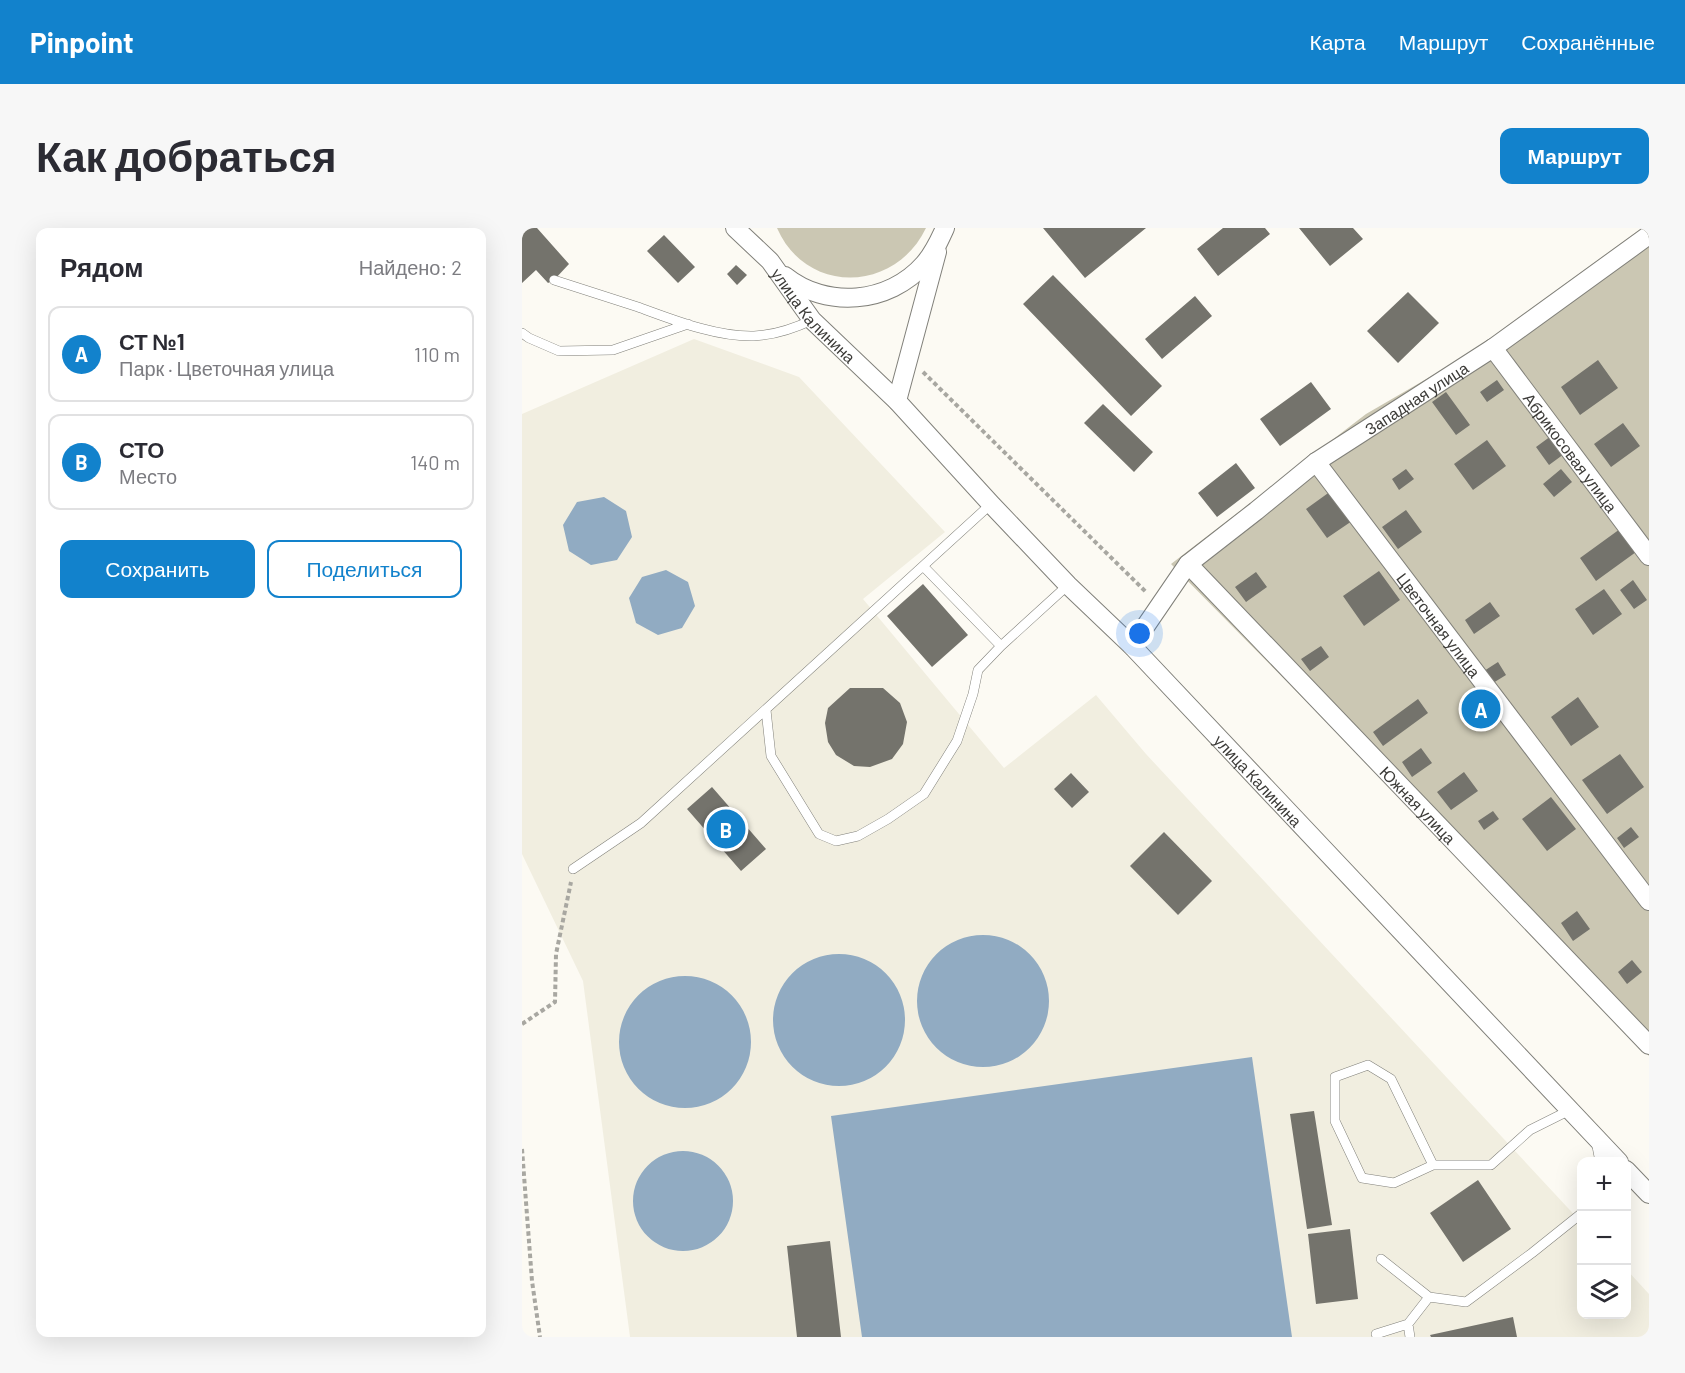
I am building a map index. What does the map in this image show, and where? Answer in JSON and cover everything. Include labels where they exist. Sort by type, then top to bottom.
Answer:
[{"type":"street","name":"улица Калинина","points":[[735,228],[770,261],[812,320],[897,401],[1068,585],[1132,646],[1614,1157]]},
{"type":"street","points":[[753,228],[760,246],[770,261],[790,280],[814,292],[841,298],[868,297],[894,288],[909,278],[928,259],[944,230]]},
{"type":"street","points":[[897,401],[944,230]]},
{"type":"street","name":"Западная улица","points":[[1132,646],[1188,564],[1316,462],[1493,348],[1649,235]]},
{"type":"street","name":"Абрикосовая улица","points":[[1493,348],[1649,556]]},
{"type":"street","name":"Цветочная улица","points":[[1316,462],[1649,901]]},
{"type":"street","name":"Южная улица","points":[[1188,564],[1649,1045]]},
{"type":"street","points":[[1631,1175],[1649,1194]]},
{"type":"lane","points":[[554,280],[688,324],[729,334],[753,336],[776,334],[812,320]]},
{"type":"lane","points":[[522,333],[559,351],[613,350],[688,324]]},
{"type":"lane","points":[[573,869],[641,823],[991,504]]},
{"type":"lane","points":[[923,566],[1001,646]]},
{"type":"lane","points":[[766,710],[771,756],[819,834],[836,841],[858,836],[924,794],[957,741],[973,694],[978,670],[1068,585]]},
{"type":"lane","points":[[1433,1165],[1391,1079],[1368,1065],[1335,1077],[1335,1121],[1362,1178],[1394,1183],[1433,1165],[1491,1165],[1530,1130],[1570,1110]]},
{"type":"lane","points":[[1594,1136],[1599,1157]]},
{"type":"lane","points":[[1381,1258],[1429,1297],[1466,1302],[1577,1216]]},
{"type":"lane","points":[[1376,1334],[1408,1324],[1429,1297]]},
{"type":"lane","points":[[1408,1324],[1410,1337]]},
{"type":"path","points":[[917,366],[1160,606]]},
{"type":"path","points":[[522,1024],[555,1002],[556,954],[573,869]]},
{"type":"path","points":[[522,1149],[532,1281],[540,1337]]},
{"type":"shaded area","points":[[777,228],[926,228],[912,249],[894,265],[873,274],[851,278],[829,275],[808,265],[790,250]]},
{"type":"shaded area","points":[[1642,228],[1649,228],[1649,1056],[1457,854],[1171,564],[1366,414],[1466,356]]},
{"type":"shaded area","points":[[694,339],[799,377],[945,532],[863,599],[1004,768],[1096,695],[1146,754],[1577,1218],[1577,1319],[1631,1319],[1631,1274],[1649,1294],[1649,1337],[630,1337],[583,981],[522,854],[522,414]]},
{"type":"water","points":[[604,497],[626,511],[632,537],[617,560],[591,565],[569,551],[563,525],[577,502]]},
{"type":"water","points":[[666,570],[688,582],[695,606],[682,628],[658,635],[636,623],[629,598],[642,577]]},
{"type":"water","points":[[983,935],[1008,940],[1029,955],[1044,976],[1049,1001],[1044,1026],[1029,1047],[1008,1062],[983,1067],[958,1062],[937,1047],[922,1026],[917,1001],[922,976],[937,955],[958,940]]},
{"type":"water","points":[[839,954],[864,959],[885,974],[900,995],[905,1020],[900,1045],[885,1066],[864,1081],[839,1086],[814,1081],[793,1066],[778,1045],[773,1020],[778,995],[793,974],[814,959]]},
{"type":"water","points":[[685,976],[710,981],[731,996],[746,1017],[751,1042],[746,1067],[731,1088],[710,1103],[685,1108],[660,1103],[639,1088],[624,1067],[619,1042],[624,1017],[639,996],[660,981]]},
{"type":"water","points":[[1252,1057],[1292,1337],[862,1337],[831,1116]]},
{"type":"water","points":[[673,1151],[693,1151],[719,1165],[730,1182],[733,1201],[730,1220],[719,1237],[693,1251],[673,1251],[655,1243],[641,1229],[633,1211],[633,1191],[641,1173],[655,1159]]},
{"type":"building","points":[[522,228],[537,228],[569,264],[554,280],[548,283],[536,270],[522,283]]},
{"type":"building","points":[[1043,228],[1146,228],[1085,278]]},
{"type":"building","points":[[1223,228],[1265,228],[1270,234],[1218,276],[1197,249]]},
{"type":"building","points":[[1299,228],[1353,228],[1363,239],[1330,266]]},
{"type":"building","points":[[664,235],[695,267],[678,283],[647,251]]},
{"type":"building","points":[[736,265],[747,275],[737,285],[727,274]]},
{"type":"building","points":[[1053,275],[1162,386],[1131,416],[1023,304]]},
{"type":"building","points":[[1408,292],[1439,323],[1398,363],[1367,331]]},
{"type":"building","points":[[1195,296],[1212,316],[1162,359],[1145,339]]},
{"type":"building","points":[[1598,360],[1618,388],[1580,415],[1561,387]]},
{"type":"building","points":[[1497,380],[1504,390],[1487,402],[1480,392]]},
{"type":"building","points":[[1311,382],[1331,409],[1280,446],[1260,419]]},
{"type":"building","points":[[1446,392],[1470,425],[1456,435],[1432,402]]},
{"type":"building","points":[[1103,404],[1153,452],[1134,472],[1084,423]]},
{"type":"building","points":[[1623,423],[1640,446],[1611,467],[1594,444]]},
{"type":"building","points":[[1551,436],[1564,454],[1549,465],[1536,447]]},
{"type":"building","points":[[1487,440],[1506,466],[1473,490],[1454,464]]},
{"type":"building","points":[[1236,463],[1255,488],[1217,517],[1198,493]]},
{"type":"building","points":[[1406,469],[1414,479],[1399,490],[1392,479]]},
{"type":"building","points":[[1561,469],[1572,482],[1554,497],[1543,484]]},
{"type":"building","points":[[1331,491],[1352,521],[1327,538],[1306,509]]},
{"type":"building","points":[[1406,510],[1422,532],[1398,549],[1382,527]]},
{"type":"building","points":[[1620,529],[1636,552],[1596,581],[1580,558]]},
{"type":"building","points":[[1379,571],[1400,600],[1364,626],[1343,596]]},
{"type":"building","points":[[1256,572],[1267,587],[1246,602],[1235,587]]},
{"type":"building","points":[[1633,580],[1647,600],[1634,609],[1620,590]]},
{"type":"building","points":[[923,584],[968,635],[932,667],[887,616]]},
{"type":"building","points":[[1604,589],[1622,614],[1593,635],[1575,609]]},
{"type":"building","points":[[1490,602],[1500,616],[1474,634],[1465,620]]},
{"type":"building","points":[[1321,646],[1329,657],[1310,671],[1301,659]]},
{"type":"building","points":[[1498,662],[1506,675],[1493,683],[1484,671]]},
{"type":"building","points":[[850,688],[883,688],[900,703],[907,722],[903,744],[892,759],[870,767],[854,766],[836,755],[828,742],[825,723],[828,708]]},
{"type":"building","points":[[1578,697],[1599,727],[1571,746],[1551,717]]},
{"type":"building","points":[[1418,699],[1428,713],[1383,746],[1373,732]]},
{"type":"building","points":[[1421,748],[1432,763],[1412,777],[1402,762]]},
{"type":"building","points":[[1620,754],[1644,787],[1607,814],[1582,780]]},
{"type":"building","points":[[1464,772],[1478,791],[1451,810],[1437,792]]},
{"type":"building","points":[[1071,773],[1089,792],[1072,808],[1054,789]]},
{"type":"building","points":[[712,787],[766,849],[741,871],[687,809]]},
{"type":"building","points":[[1551,797],[1576,829],[1547,851],[1522,819]]},
{"type":"building","points":[[1493,811],[1499,819],[1484,830],[1478,821]]},
{"type":"building","points":[[1631,827],[1639,837],[1624,848],[1617,838]]},
{"type":"building","points":[[1164,832],[1212,881],[1178,915],[1130,866]]},
{"type":"building","points":[[1577,911],[1590,929],[1573,941],[1561,923]]},
{"type":"building","points":[[1632,960],[1642,972],[1627,984],[1618,972]]},
{"type":"building","points":[[1314,1111],[1332,1225],[1307,1229],[1290,1114]]},
{"type":"building","points":[[1478,1180],[1511,1229],[1463,1262],[1430,1213]]},
{"type":"building","points":[[1350,1229],[1358,1299],[1316,1304],[1308,1234]]},
{"type":"building","points":[[830,1241],[841,1337],[797,1337],[787,1246]]},
{"type":"building","points":[[1513,1317],[1517,1337],[1431,1337],[1430,1335]]},
{"type":"place","name":"СТ №1","points":[[1481,709]]},
{"type":"place","name":"СТО","points":[[726,829]]}]
